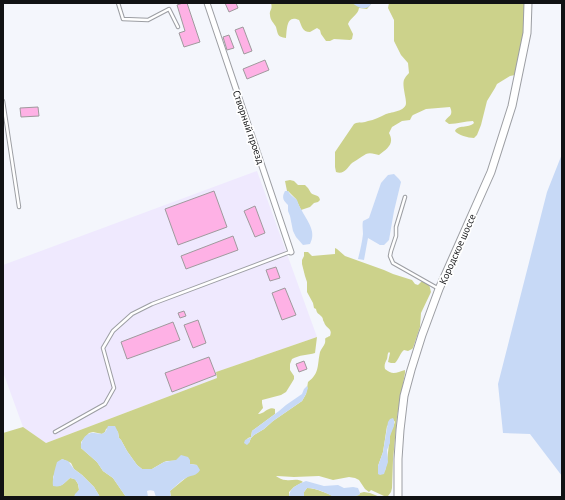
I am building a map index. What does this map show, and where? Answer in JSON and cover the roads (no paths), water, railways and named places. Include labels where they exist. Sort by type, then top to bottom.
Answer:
[{"type":"main road","name":"Кородское шоссе","points":[[398,497],[398,459],[404,396],[422,335],[440,289],[491,172],[512,106],[527,32],[528,3]]},
{"type":"street","name":"Створный проезд","points":[[207,3],[291,252]]},
{"type":"lane","points":[[118,3],[123,19],[148,20],[169,9],[178,28]]},
{"type":"lane","points":[[3,101],[19,207]]},
{"type":"lane","points":[[406,197],[396,227],[396,236],[390,256],[391,260],[393,263],[440,289]]},
{"type":"lane","points":[[55,432],[105,404],[114,388],[103,348],[113,330],[132,314],[152,304],[291,252]]},
{"type":"water","points":[[352,3],[372,3],[367,8],[360,8]]},
{"type":"water","points":[[562,154],[562,476],[530,434],[503,433],[498,384],[547,192]]},
{"type":"water","points":[[394,174],[401,182],[389,240],[384,245],[380,245],[368,238],[364,260],[358,259],[363,237],[363,221],[369,218],[381,183],[388,175]]},
{"type":"water","points":[[285,191],[288,191],[297,200],[312,230],[312,239],[310,244],[303,245],[293,231],[288,205],[284,201],[283,197]]},
{"type":"water","points":[[307,386],[308,388],[306,394],[302,401],[254,435],[247,445],[244,443],[245,440],[251,437],[252,431],[302,394]]},
{"type":"water","points":[[393,418],[394,426],[387,450],[388,462],[384,474],[380,475],[378,474],[378,466],[383,452],[388,422]]},
{"type":"water","points":[[108,426],[115,426],[119,438],[127,451],[137,465],[142,469],[152,469],[164,462],[176,460],[181,455],[188,457],[190,464],[197,465],[200,470],[196,474],[182,481],[170,491],[171,497],[156,497],[154,491],[150,490],[147,491],[148,497],[126,497],[113,478],[103,471],[97,462],[81,448],[82,441],[87,435],[91,433],[103,433]]},
{"type":"water","points":[[62,459],[68,461],[74,469],[94,487],[100,497],[74,497],[79,488],[77,482],[72,478],[61,486],[53,486],[53,477],[57,462]]},
{"type":"water","points":[[306,481],[324,486],[338,485],[344,488],[358,488],[360,493],[359,495],[337,498],[319,490],[307,488],[304,492],[304,497],[289,497],[292,489]]}]
